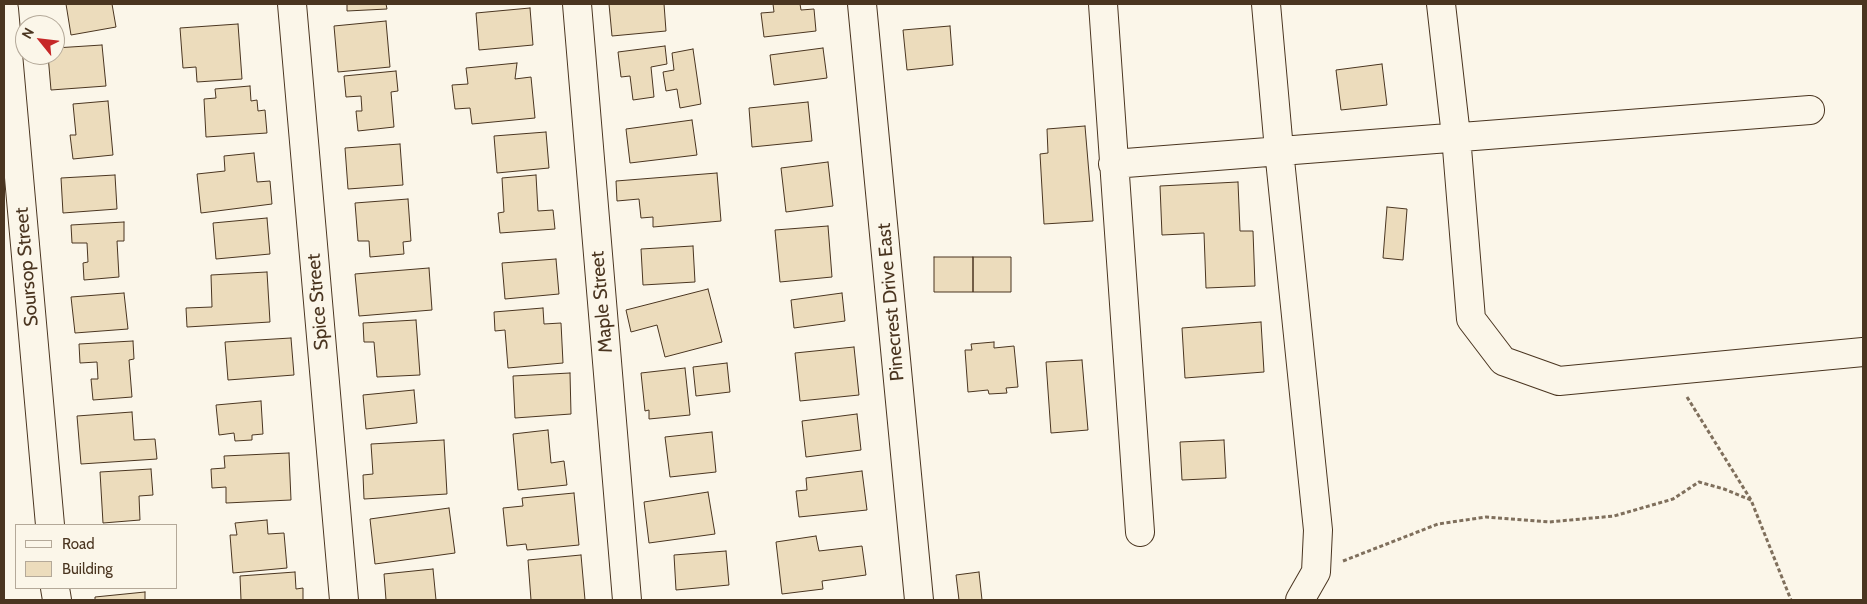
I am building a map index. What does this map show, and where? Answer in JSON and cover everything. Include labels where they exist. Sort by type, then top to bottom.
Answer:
[{"type":"street","name":"Spice Street","points":[[292,4],[344,600]]},
{"type":"street","name":"Maple Street","points":[[577,4],[626,600]]},
{"type":"street","name":"Pinecrest Drive East","points":[[862,4],[919,600]]},
{"type":"street","points":[[1103,4],[1140,532]]},
{"type":"street","points":[[1266,4],[1318,530],[1316,572],[1300,600]]},
{"type":"street","points":[[1441,4],[1456,136],[1472,319],[1503,361],[1559,381],[1863,352]]},
{"type":"street","name":"Soursop Street","points":[[4,9],[50,524]]},
{"type":"street","points":[[1113,164],[1810,110]]},
{"type":"path","points":[[1671,370],[1751,500],[1791,600]]},
{"type":"path","points":[[1316,572],[1438,524],[1486,517],[1549,522],[1614,516],[1674,499],[1699,482],[1724,488],[1751,500]]},
{"type":"building","points":[[66,4],[112,4],[116,27],[71,35]]},
{"type":"building","points":[[347,4],[386,4],[387,9],[347,11]]},
{"type":"building","points":[[609,4],[664,4],[666,31],[612,36]]},
{"type":"building","points":[[773,4],[800,4],[801,10],[814,9],[816,31],[764,37],[761,13],[774,12]]},
{"type":"building","points":[[530,8],[533,45],[479,50],[476,13]]},
{"type":"building","points":[[386,21],[390,67],[338,72],[334,26]]},
{"type":"building","points":[[238,24],[242,79],[197,82],[196,67],[183,68],[180,28]]},
{"type":"building","points":[[950,26],[953,65],[907,70],[903,30]]},
{"type":"building","points":[[102,45],[106,86],[51,90],[49,65],[65,65],[65,47]]},
{"type":"building","points":[[665,46],[667,64],[651,67],[654,97],[633,100],[630,76],[621,77],[618,52]]},
{"type":"building","points":[[823,48],[827,78],[774,85],[770,55]]},
{"type":"building","points":[[693,49],[701,104],[680,108],[677,89],[666,91],[663,72],[674,70],[672,53]]},
{"type":"building","points":[[517,63],[515,79],[531,77],[535,118],[472,124],[470,108],[455,109],[452,85],[468,84],[466,68]]},
{"type":"building","points":[[1382,64],[1387,105],[1341,110],[1336,70]]},
{"type":"building","points":[[396,71],[398,91],[391,92],[394,127],[358,131],[356,111],[362,111],[361,96],[346,97],[344,76]]},
{"type":"building","points":[[250,86],[251,101],[257,100],[258,111],[265,110],[267,133],[206,137],[204,99],[216,98],[215,89]]},
{"type":"building","points":[[108,101],[113,155],[73,159],[70,135],[76,135],[73,104]]},
{"type":"building","points":[[808,102],[812,141],[752,147],[749,108]]},
{"type":"building","points":[[692,120],[697,155],[630,163],[626,129]]},
{"type":"building","points":[[1085,126],[1093,221],[1044,224],[1040,154],[1048,153],[1047,129]]},
{"type":"building","points":[[546,132],[549,168],[497,173],[494,136]]},
{"type":"building","points":[[400,144],[403,185],[348,189],[345,148]]},
{"type":"building","points":[[254,153],[257,182],[270,181],[272,204],[201,213],[197,174],[225,171],[224,156]]},
{"type":"building","points":[[828,162],[833,206],[786,212],[781,168]]},
{"type":"building","points":[[717,173],[721,221],[653,227],[653,217],[641,218],[639,199],[617,201],[616,181]]},
{"type":"building","points":[[115,175],[117,209],[63,213],[61,178]]},
{"type":"building","points":[[536,175],[538,211],[553,210],[555,229],[500,233],[498,213],[504,212],[502,178]]},
{"type":"building","points":[[1238,182],[1240,231],[1253,231],[1255,286],[1206,288],[1204,233],[1162,235],[1160,186]]},
{"type":"building","points":[[408,199],[411,241],[403,242],[404,254],[370,257],[369,241],[358,241],[355,203]]},
{"type":"building","points":[[1387,207],[1407,209],[1403,260],[1383,258]]},
{"type":"building","points":[[267,218],[270,254],[216,259],[213,223]]},
{"type":"building","points":[[124,222],[124,241],[117,241],[119,277],[84,280],[83,263],[88,262],[87,243],[72,243],[71,225]]},
{"type":"building","points":[[828,226],[832,277],[780,282],[775,230]]},
{"type":"building","points":[[693,246],[695,282],[643,285],[641,249]]},
{"type":"building","points":[[934,257],[973,257],[973,292],[934,292]]},
{"type":"building","points":[[973,257],[1011,257],[1011,292],[973,292]]},
{"type":"building","points":[[556,259],[559,294],[505,299],[502,263]]},
{"type":"building","points":[[429,268],[432,310],[359,316],[355,274]]},
{"type":"building","points":[[267,272],[270,322],[187,327],[186,308],[212,307],[211,275]]},
{"type":"building","points":[[708,289],[722,342],[665,357],[657,325],[631,332],[626,310]]},
{"type":"building","points":[[124,293],[128,329],[75,333],[71,297]]},
{"type":"building","points":[[842,293],[845,321],[794,328],[791,300]]},
{"type":"building","points":[[543,308],[544,324],[561,323],[563,363],[508,368],[505,330],[495,331],[494,312]]},
{"type":"building","points":[[416,320],[420,375],[377,377],[374,342],[364,342],[363,323]]},
{"type":"building","points":[[1261,322],[1264,372],[1185,378],[1182,328]]},
{"type":"building","points":[[291,338],[294,375],[228,380],[225,342]]},
{"type":"building","points":[[133,341],[134,359],[129,360],[132,397],[93,400],[91,379],[98,379],[97,362],[80,363],[79,344]]},
{"type":"building","points":[[994,342],[994,348],[1014,346],[1018,387],[1006,388],[1007,393],[989,394],[988,390],[968,392],[965,350],[972,350],[971,344]]},
{"type":"building","points":[[854,347],[859,395],[800,401],[795,353]]},
{"type":"building","points":[[1082,360],[1088,430],[1051,433],[1046,362]]},
{"type":"building","points":[[727,363],[730,392],[696,396],[693,367]]},
{"type":"building","points":[[685,368],[690,415],[649,419],[649,410],[645,411],[641,373]]},
{"type":"building","points":[[570,373],[571,414],[515,418],[513,376]]},
{"type":"building","points":[[414,390],[417,423],[366,429],[363,395]]},
{"type":"building","points":[[261,401],[263,434],[252,435],[252,440],[235,441],[234,433],[219,435],[216,405]]},
{"type":"building","points":[[132,412],[134,440],[155,439],[157,459],[81,464],[77,416]]},
{"type":"building","points":[[857,414],[861,450],[806,457],[802,421]]},
{"type":"building","points":[[548,430],[551,463],[564,461],[567,485],[518,490],[513,434]]},
{"type":"building","points":[[712,432],[716,472],[670,477],[665,437]]},
{"type":"building","points":[[444,440],[447,494],[364,499],[363,475],[373,474],[371,444]]},
{"type":"building","points":[[1224,440],[1226,478],[1182,480],[1180,442]]},
{"type":"building","points":[[289,453],[291,500],[226,503],[226,487],[212,488],[211,469],[225,468],[224,456]]},
{"type":"building","points":[[151,469],[153,495],[139,496],[140,520],[103,523],[100,472]]},
{"type":"building","points":[[862,471],[867,510],[799,517],[796,491],[807,490],[806,478]]},
{"type":"building","points":[[708,492],[715,534],[649,543],[644,502]]},
{"type":"building","points":[[574,493],[579,545],[527,550],[526,544],[507,546],[503,508],[523,506],[522,498]]},
{"type":"building","points":[[449,508],[455,553],[375,564],[370,519]]},
{"type":"building","points":[[267,520],[268,534],[284,533],[287,568],[233,573],[230,535],[237,535],[235,523]]},
{"type":"building","points":[[816,536],[819,551],[862,546],[866,575],[822,581],[823,589],[782,594],[776,542]]},
{"type":"building","points":[[726,551],[729,585],[676,590],[674,555]]},
{"type":"building","points":[[581,555],[585,600],[531,600],[528,560]]},
{"type":"building","points":[[433,569],[436,600],[386,600],[384,574]]},
{"type":"building","points":[[295,572],[296,589],[303,588],[303,600],[241,600],[240,576]]},
{"type":"building","points":[[979,572],[982,600],[959,600],[956,575]]},
{"type":"building","points":[[145,592],[145,600],[95,600],[95,597]]}]
